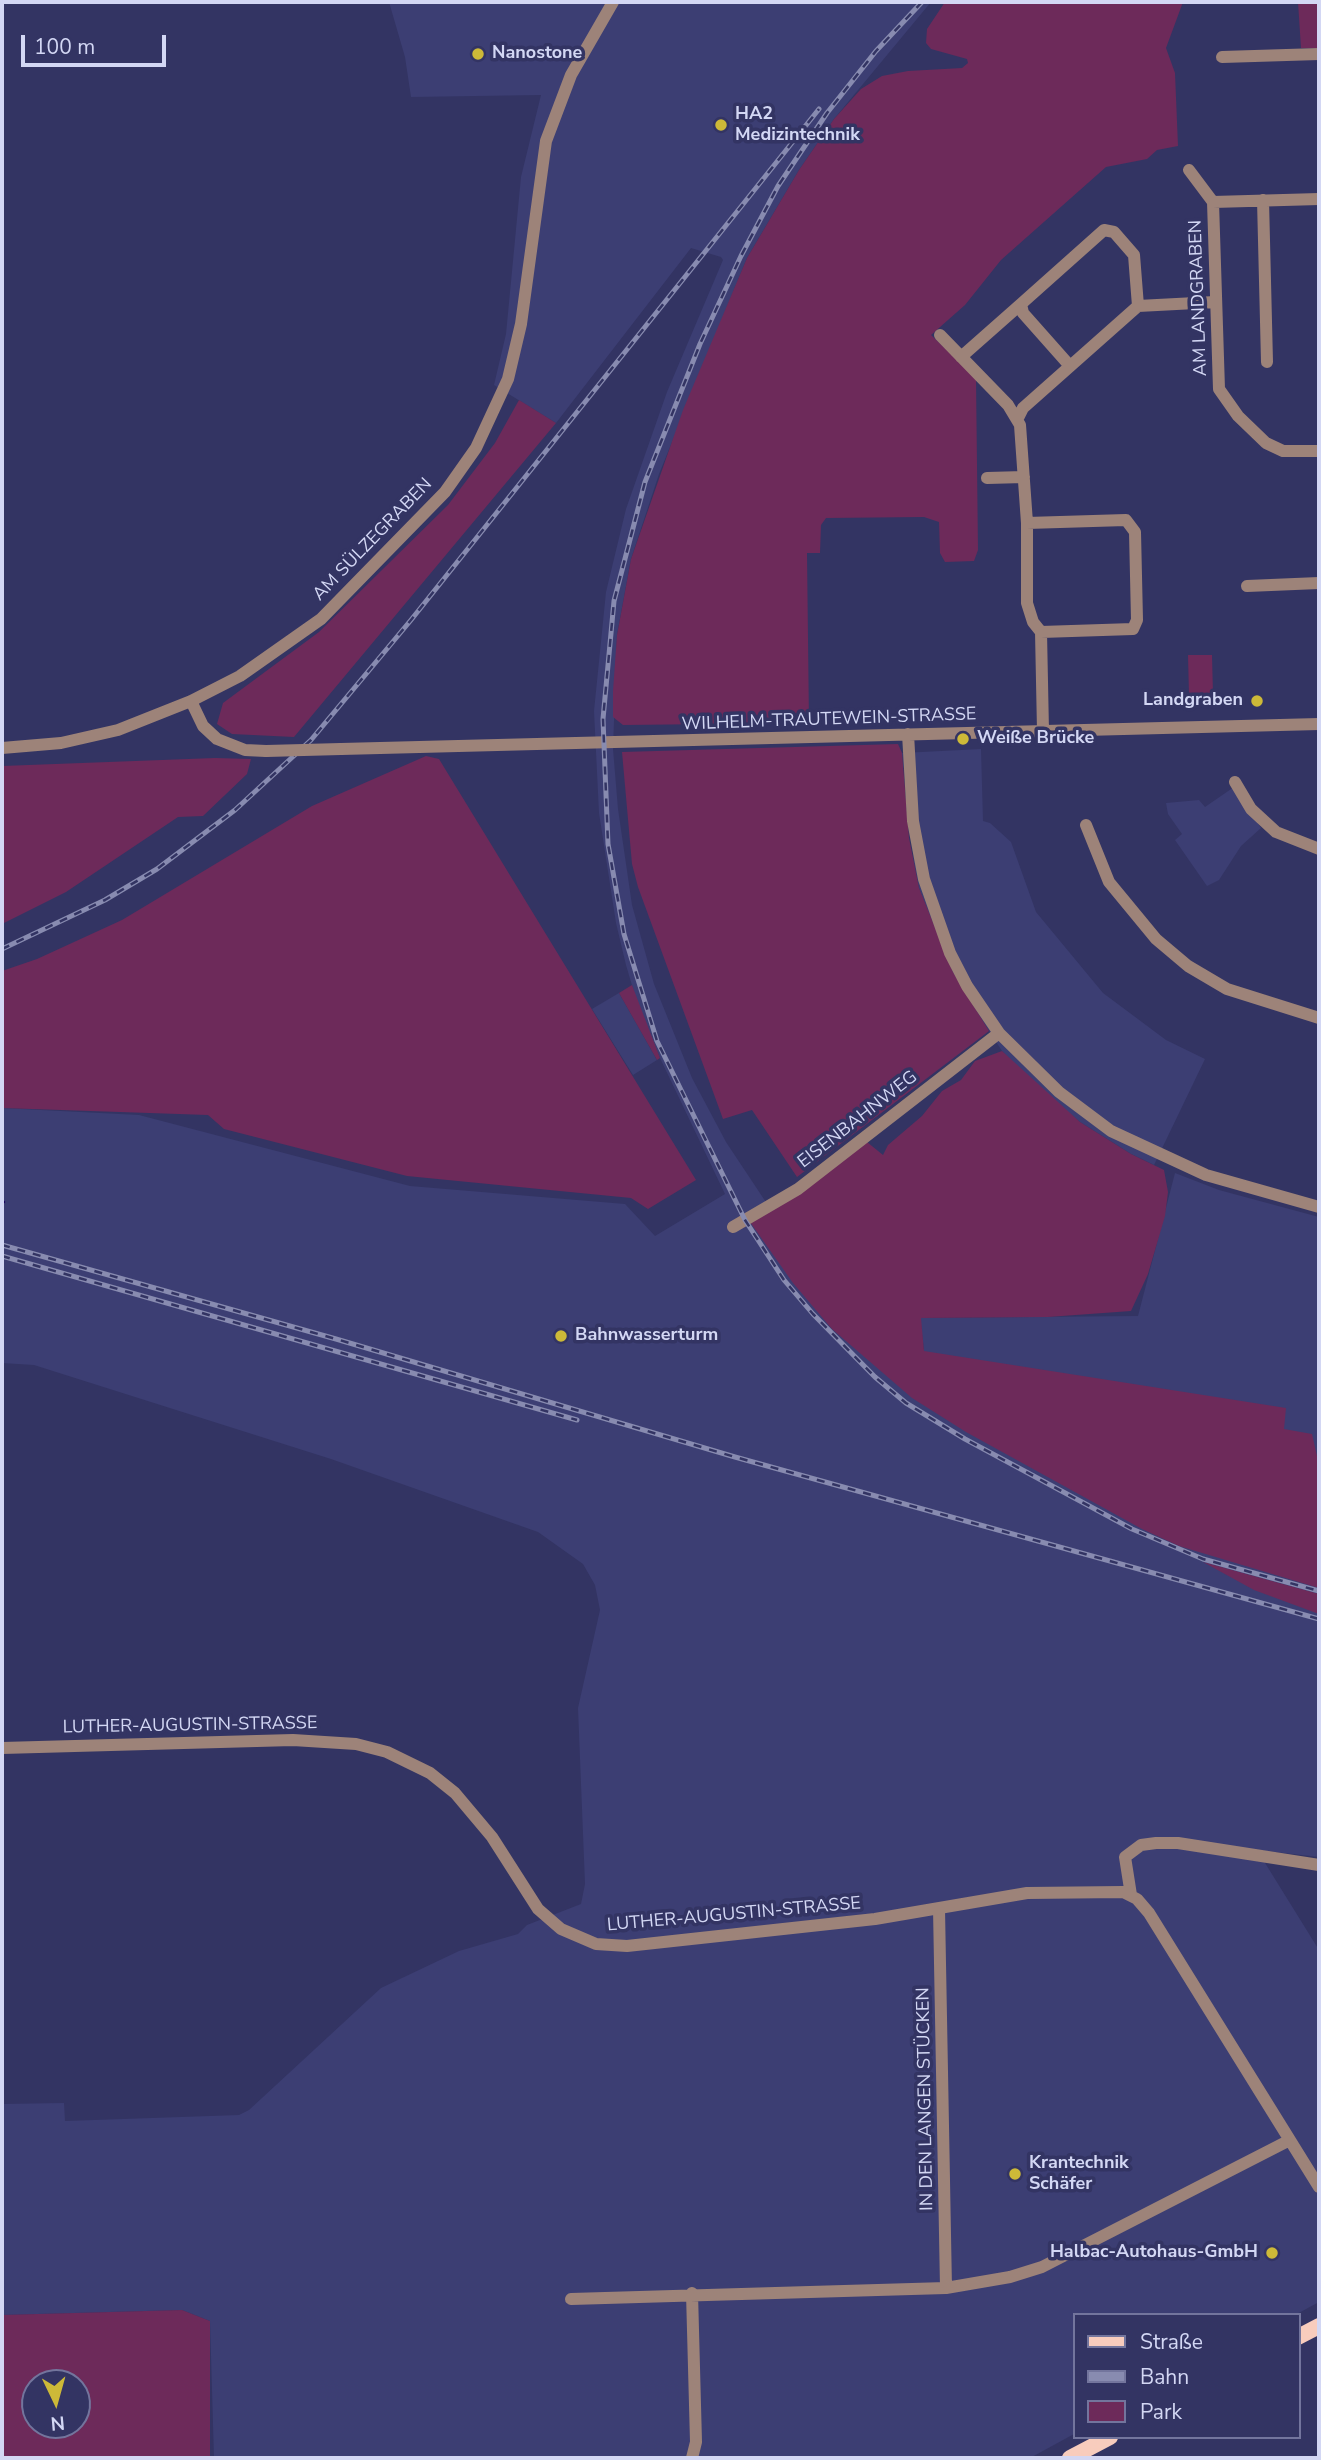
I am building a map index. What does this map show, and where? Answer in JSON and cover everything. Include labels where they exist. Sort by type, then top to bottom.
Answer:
[{"type":"main road","points":[[1300,2336],[1319,2326]]},
{"type":"main road","points":[[1070,2458],[1106,2439]]},
{"type":"street","name":"AM SÜLZEGRABEN","points":[[2,748],[101,735],[191,701],[259,664],[321,619],[427,513],[476,448],[498,404],[516,350],[545,141],[566,86],[613,2]]},
{"type":"street","points":[[1222,57],[1319,54]]},
{"type":"street","name":"AM LANDGRABEN","points":[[1189,170],[1213,202],[1219,389],[1254,434],[1276,449],[1319,451]]},
{"type":"street","points":[[1213,202],[1319,199]]},
{"type":"street","points":[[1263,200],[1267,362]]},
{"type":"street","points":[[961,356],[1104,230],[1109,230],[1134,255],[1138,306]]},
{"type":"street","points":[[1043,731],[1041,632],[1033,622],[1027,603],[1027,523],[1018,418],[1023,408],[1138,306],[1215,302]]},
{"type":"street","points":[[1021,304],[1023,313],[1070,366]]},
{"type":"street","points":[[940,335],[1018,418]]},
{"type":"street","points":[[987,478],[1024,477]]},
{"type":"street","points":[[1027,523],[1126,520],[1135,532],[1137,620],[1133,629],[1041,632]]},
{"type":"street","points":[[1247,586],[1319,583]]},
{"type":"street","name":"WILHELM-TRAUTEWEIN-STRASSE","points":[[191,701],[203,726],[218,739],[245,750],[266,751],[1319,724]]},
{"type":"street","points":[[908,734],[913,821],[924,878],[950,953],[967,986],[999,1032],[1059,1091],[1111,1131],[1206,1175],[1319,1207]]},
{"type":"street","points":[[1235,782],[1251,808],[1276,832],[1319,849]]},
{"type":"street","points":[[1086,825],[1109,881],[1156,939],[1188,966],[1227,989],[1319,1018]]},
{"type":"street","name":"EISENBAHNWEG","points":[[733,1227],[797,1189],[999,1032]]},
{"type":"street","name":"LUTHER-AUGUSTIN-STRASSE","points":[[2,1748],[293,1741],[356,1744],[387,1752],[429,1773],[455,1793],[492,1837],[538,1909],[561,1929],[596,1944],[654,1943],[940,1909],[1037,1892],[1108,1890],[1131,1895]]},
{"type":"street","points":[[1319,1865],[1178,1843],[1141,1845],[1125,1857],[1131,1895],[1149,1913],[1319,2187]]},
{"type":"street","name":"IN DEN LANGEN STÜCKEN","points":[[940,1909],[946,2288]]},
{"type":"street","points":[[571,2299],[692,2293],[946,2288],[1010,2277],[1042,2267],[1288,2141]]},
{"type":"street","points":[[692,2293],[696,2442],[692,2458]]},
{"type":"shaded area","points":[[389,2],[931,2],[834,119],[799,170],[747,258],[659,474],[631,559],[617,635],[613,749],[618,809],[632,905],[654,984],[692,1078],[726,1142],[805,1261],[924,1350],[920,1318],[1138,1316],[1175,1173],[1219,1190],[1319,1217],[1319,1857],[1257,1850],[1319,1950],[1319,2302],[1299,2313],[1072,2313],[1072,2435],[1030,2458],[214,2458],[210,2321],[182,2310],[2,2315],[2,2104],[64,2103],[65,2121],[239,2115],[249,2110],[381,1988],[459,1951],[518,1934],[527,1925],[581,1904],[585,1884],[578,1708],[600,1610],[595,1585],[583,1564],[538,1532],[331,1459],[34,1365],[2,1363],[2,1108],[139,1115],[410,1186],[625,1204],[655,1236],[725,1194],[660,1058],[639,1009],[626,965],[616,923],[599,813],[594,711],[606,592],[626,509],[667,392],[723,260],[721,257],[691,248],[556,423],[494,385],[506,334],[521,177],[541,95],[411,97],[405,57]]},
{"type":"shaded area","points":[[981,749],[983,821],[990,823],[1011,842],[1036,912],[1103,993],[1166,1040],[1205,1059],[1154,1165],[1080,1122],[1027,1078],[1002,1051],[962,989],[944,955],[919,888],[902,753]]},
{"type":"shaded area","points":[[1234,787],[1261,828],[1241,846],[1219,880],[1207,886],[1175,840],[1182,834],[1168,814],[1166,803],[1199,800],[1205,807]]},
{"type":"shaded area","points":[[619,993],[657,1060],[633,1075],[592,1009]]},
{"type":"green space","points":[[945,2],[1183,2],[1166,48],[1175,73],[1178,146],[1157,150],[1147,159],[1106,167],[1001,260],[965,305],[931,335],[976,378],[978,550],[974,561],[945,562],[940,553],[939,522],[924,517],[826,518],[821,525],[820,553],[807,553],[809,723],[623,725],[613,717],[613,691],[617,635],[631,559],[683,410],[747,258],[799,170],[834,119],[861,89],[882,76],[908,71],[962,68],[968,63],[967,59],[931,49],[926,43],[927,29]]},
{"type":"green space","points":[[1298,2],[1319,2],[1319,48],[1301,48]]},
{"type":"green space","points":[[519,400],[556,423],[294,737],[232,734],[217,724],[223,703],[319,632],[448,505],[495,443]]},
{"type":"green space","points":[[1188,655],[1212,655],[1213,694],[1189,695]]},
{"type":"green space","points":[[898,744],[902,753],[909,838],[919,888],[953,972],[989,1031],[797,1177],[752,1110],[723,1119],[638,887],[632,864],[622,752]]},
{"type":"green space","points":[[426,756],[439,759],[696,1180],[648,1209],[631,1198],[407,1176],[224,1129],[208,1115],[2,1108],[2,971],[37,959],[122,920],[312,806]]},
{"type":"green space","points":[[251,759],[247,774],[203,816],[178,817],[66,892],[2,924],[2,766]]},
{"type":"green space","points":[[632,985],[660,1058],[657,1060],[619,993]]},
{"type":"green space","points":[[1002,1051],[1080,1122],[1131,1154],[1164,1170],[1168,1192],[1165,1216],[1148,1274],[1131,1311],[1048,1317],[921,1318],[924,1351],[1286,1408],[1284,1429],[1312,1434],[1319,1465],[1319,1588],[1179,1546],[1142,1529],[966,1432],[912,1398],[832,1329],[793,1283],[750,1222],[867,1142],[883,1155],[888,1145],[922,1116],[942,1091],[961,1080],[975,1061]]},
{"type":"green space","points":[[1203,1562],[1319,1594],[1319,1614],[1254,1590]]},
{"type":"green space","points":[[182,2310],[210,2321],[210,2458],[2,2458],[2,2315]]},
{"type":"railway","points":[[922,2],[876,51],[827,113],[778,186],[741,256],[700,344],[645,482],[614,601],[603,719],[608,844],[624,934],[657,1041],[745,1220],[784,1280],[813,1314],[875,1377],[906,1403],[965,1439],[1132,1529],[1203,1559],[1319,1591]]},
{"type":"railway","points":[[2,949],[105,900],[157,869],[235,810],[311,740],[411,620],[819,109]]},
{"type":"railway","points":[[2,1245],[336,1339],[735,1457],[1319,1619]]},
{"type":"railway","points":[[2,1256],[577,1420]]},
{"type":"place","name":"Nanostone","points":[[478,54]]},
{"type":"place","name":"HA2 Medizintechnik","points":[[721,125]]},
{"type":"place","name":"Landgraben","points":[[1257,701]]},
{"type":"place","name":"Weiße Brücke","points":[[963,739]]},
{"type":"place","name":"Bahnwasserturm","points":[[561,1336]]},
{"type":"place","name":"Krantechnik Schäfer","points":[[1015,2174]]},
{"type":"place","name":"Halbac-Autohaus-GmbH","points":[[1272,2253]]}]
